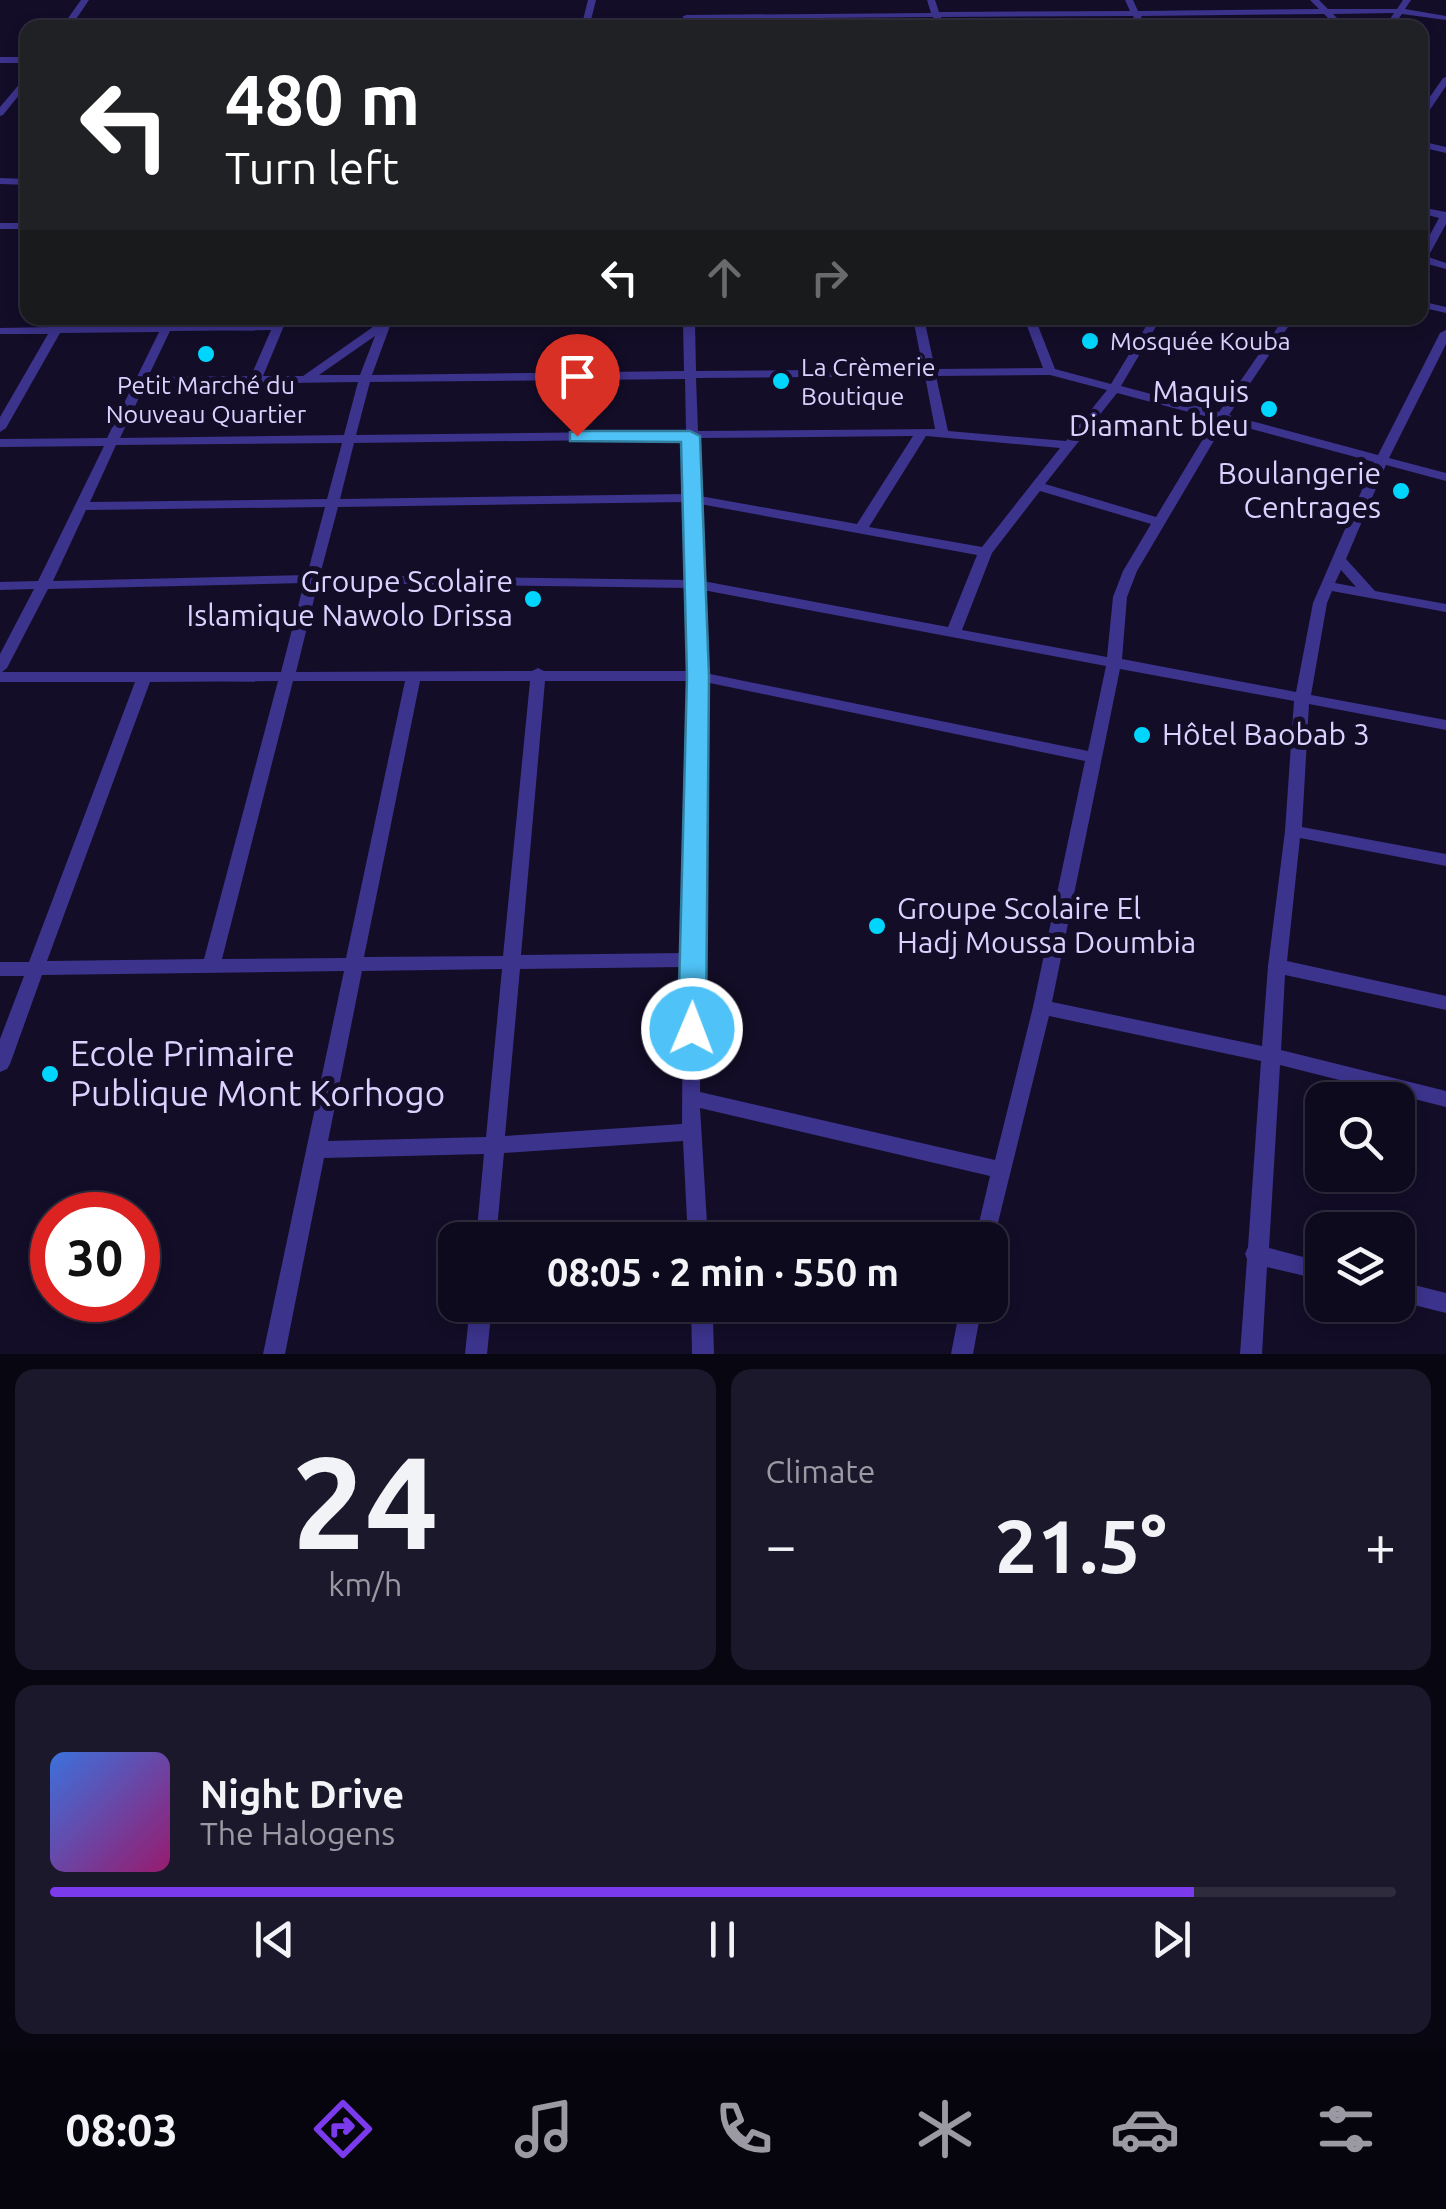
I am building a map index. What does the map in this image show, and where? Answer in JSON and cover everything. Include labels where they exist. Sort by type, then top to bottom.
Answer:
[{"type":"street","points":[[931,0],[937,20]]},
{"type":"street","points":[[1028,0],[1034,16]]},
{"type":"street","points":[[1129,0],[1139,20]]},
{"type":"street","points":[[1314,0],[1335,20]]},
{"type":"street","points":[[1394,20],[1407,0]]},
{"type":"street","points":[[769,20],[1400,11],[1446,18]]},
{"type":"street","points":[[1272,14],[1275,20]]},
{"type":"street","points":[[1428,100],[1446,80]]},
{"type":"street","points":[[0,113],[20,87]]},
{"type":"street","points":[[1428,248],[1446,215]]},
{"type":"street","points":[[0,330],[49,325]]},
{"type":"street","points":[[0,428],[58,325]]},
{"type":"street","points":[[86,325],[223,325]]},
{"type":"street","points":[[256,379],[279,325]]},
{"type":"street","points":[[306,378],[380,325]]},
{"type":"street","points":[[210,967],[365,378],[385,325]]},
{"type":"street","points":[[689,325],[698,676],[690,1098],[697,1222]]},
{"type":"street","points":[[920,325],[942,433]]},
{"type":"street","points":[[1033,325],[1050,371]]},
{"type":"street","points":[[953,634],[985,552],[1115,387],[1152,325]]},
{"type":"street","points":[[989,1222],[1042,1007],[1114,662],[1120,597],[1130,571],[1283,325]]},
{"type":"street","points":[[0,668],[44,586],[166,328]]},
{"type":"street","points":[[1251,1354],[1270,1055],[1302,700],[1326,586],[1382,459],[1446,333]]},
{"type":"street","points":[[142,380],[1050,371],[1446,476]]},
{"type":"street","points":[[0,443],[922,432],[1069,445]]},
{"type":"street","points":[[862,529],[922,432]]},
{"type":"street","points":[[1037,486],[1160,522]]},
{"type":"street","points":[[82,506],[691,498],[985,552]]},
{"type":"street","points":[[1338,558],[1370,594]]},
{"type":"street","points":[[0,586],[312,578],[695,584],[1446,726]]},
{"type":"street","points":[[1326,586],[1446,608]]},
{"type":"street","points":[[0,677],[413,677],[538,673],[698,676],[1094,758]]},
{"type":"street","points":[[488,1222],[538,673]]},
{"type":"street","points":[[274,1354],[413,677]]},
{"type":"street","points":[[0,1064],[144,678]]},
{"type":"street","points":[[1293,831],[1446,860]]},
{"type":"street","points":[[0,969],[694,960]]},
{"type":"street","points":[[1277,966],[1446,1003]]},
{"type":"street","points":[[1042,1007],[1270,1055],[1446,1099]]},
{"type":"street","points":[[690,1098],[1000,1170]]},
{"type":"street","points":[[315,1150],[691,1132]]},
{"type":"street","points":[[1255,1254],[1305,1267]]},
{"type":"street","points":[[1415,1295],[1446,1303]]},
{"type":"street","points":[[476,1354],[479,1322]]},
{"type":"street","points":[[702,1322],[703,1354]]},
{"type":"street","points":[[962,1354],[968,1322]]},
{"type":"place","name":"Mosquée Kouba","points":[[1090,341]]},
{"type":"place","name":"Petit Marché du Nouveau Quartier","points":[[206,354]]},
{"type":"place","name":"La Crèmerie Boutique","points":[[781,381]]},
{"type":"place","name":"Maquis Diamant bleu","points":[[1269,409]]},
{"type":"place","name":"Boulangerie Centrages","points":[[1401,491]]},
{"type":"place","name":"Groupe Scolaire Islamique Nawolo Drissa","points":[[533,599]]},
{"type":"place","name":"Hôtel Baobab 3","points":[[1142,735]]},
{"type":"place","name":"Groupe Scolaire El Hadj Moussa Doumbia","points":[[877,926]]},
{"type":"place","name":"Ecole Primaire Publique Mont Korhogo","points":[[50,1074]]},
{"type":"route","points":[[577,436],[690,436],[698,676],[692,1029]]}]
